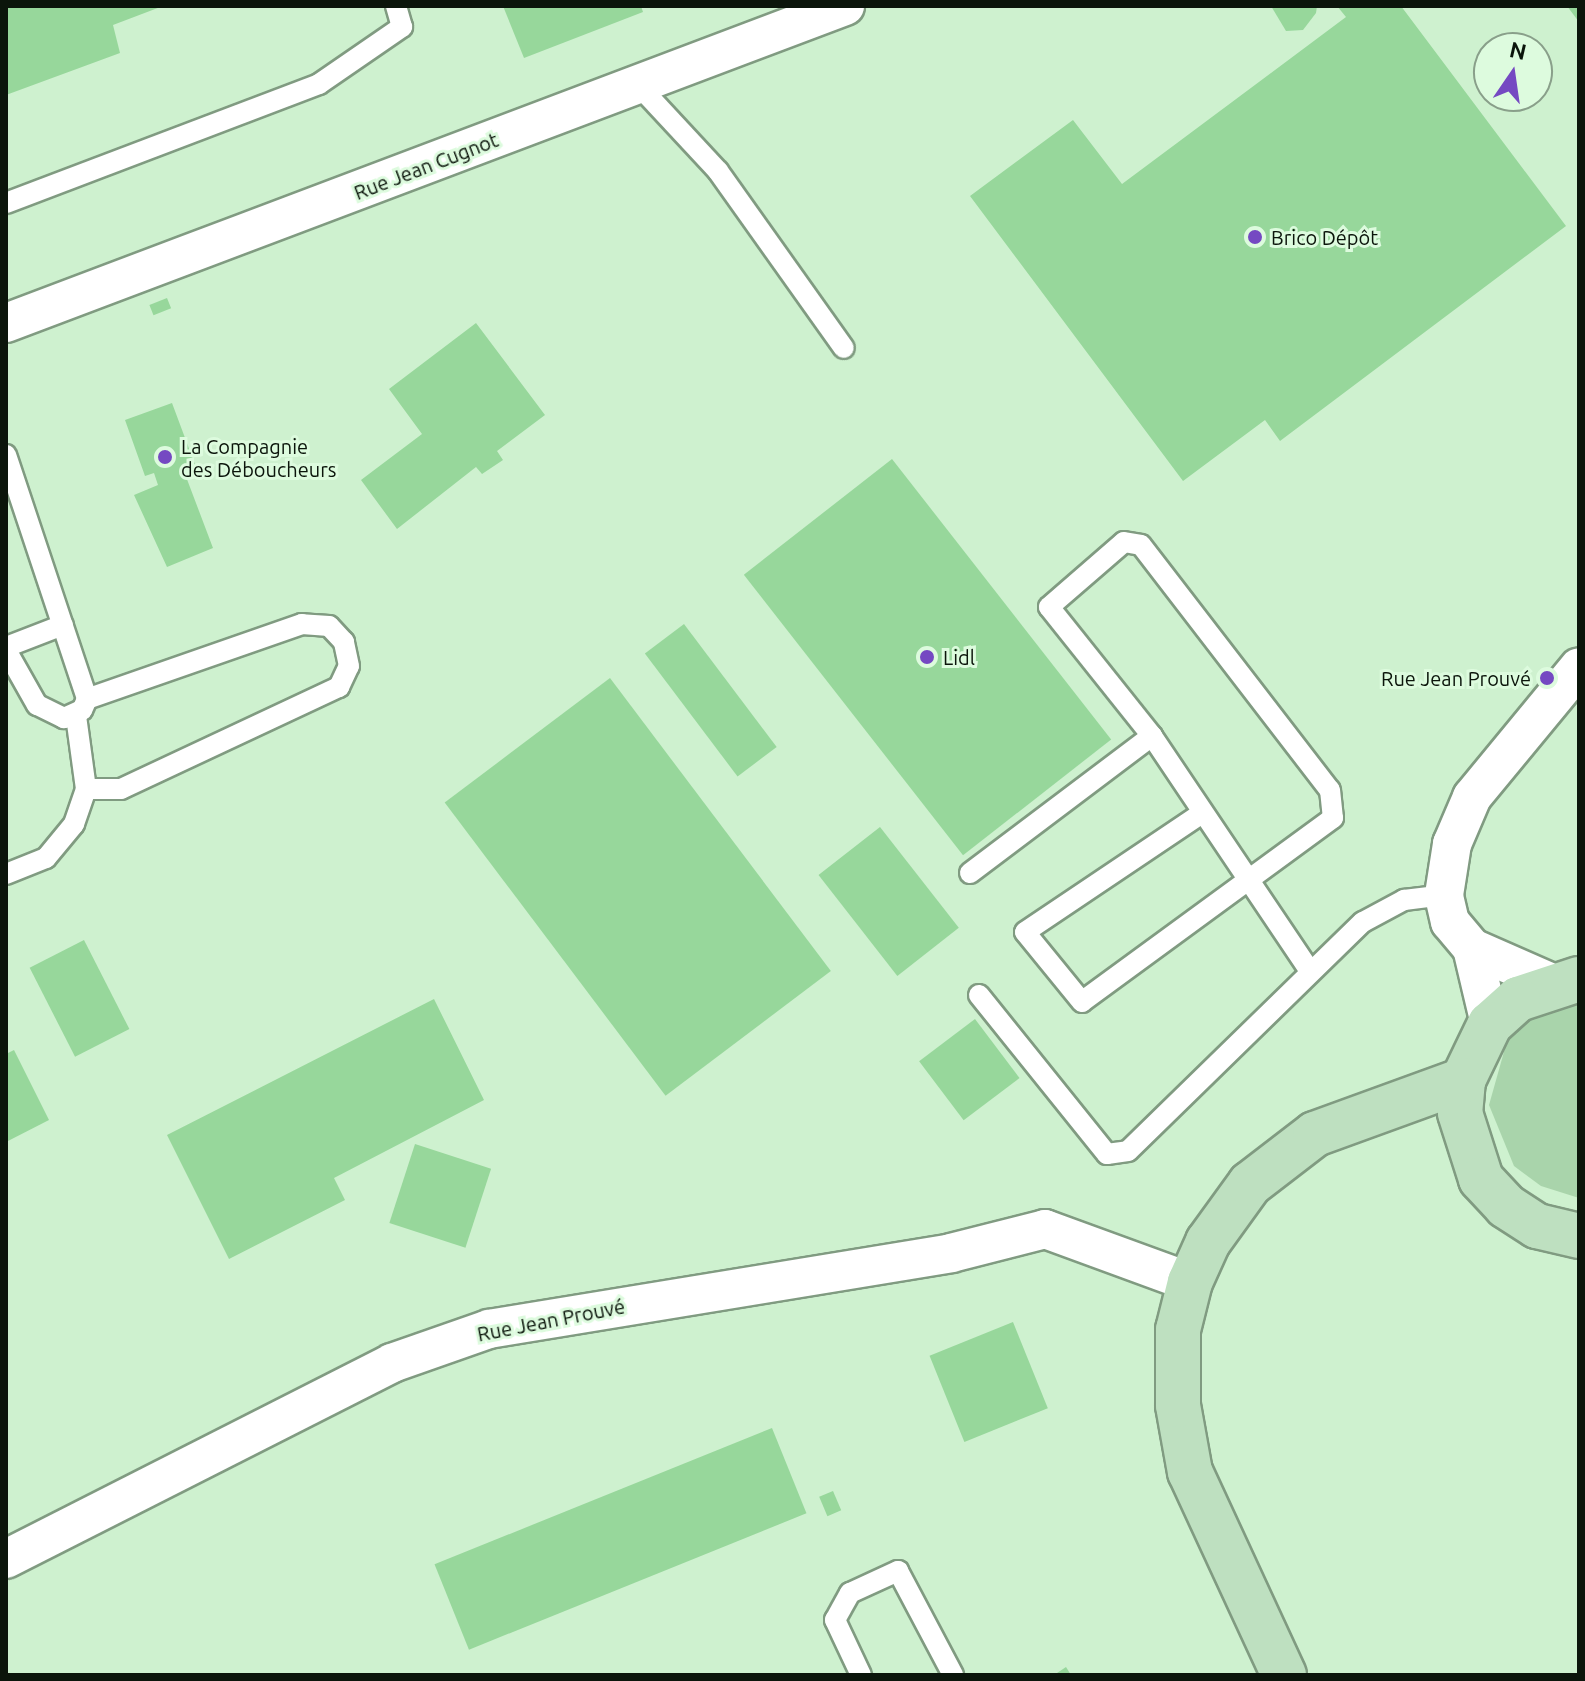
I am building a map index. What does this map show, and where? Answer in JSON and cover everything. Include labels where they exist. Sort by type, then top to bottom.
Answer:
[{"type":"main road","points":[[1565,981],[1490,1024],[1463,1080],[1466,1146],[1506,1206],[1577,1242]]},
{"type":"main road","points":[[1284,1675],[1190,1472],[1178,1405],[1178,1330],[1190,1282],[1208,1242],[1250,1184],[1315,1134],[1463,1080]]},
{"type":"main road","points":[[1380,1112],[1466,1146]]},
{"type":"street","name":"Rue Jean Cugnot","points":[[6,323],[845,6]]},
{"type":"street","points":[[1490,1024],[1472,948],[1450,922],[1444,895],[1452,844],[1472,797],[1579,667]]},
{"type":"street","points":[[1472,948],[1565,981]]},
{"type":"street","name":"Rue Jean Prouvé","points":[[6,1559],[392,1363],[489,1329],[951,1253],[1045,1229],[1190,1282]]},
{"type":"lane","points":[[6,203],[319,84],[402,27],[396,6]]},
{"type":"lane","points":[[639,86],[718,171],[844,348]]},
{"type":"lane","points":[[6,455],[63,625],[82,708],[86,789],[74,824],[46,858],[6,874]]},
{"type":"lane","points":[[1202,813],[1025,932],[1082,1002],[1249,885],[1333,818],[1330,790],[1141,545],[1124,542],[1049,607],[1152,736],[1249,885],[1310,971]]},
{"type":"lane","points":[[63,625],[6,649],[37,705],[82,708],[302,624],[329,626],[344,642],[349,666],[339,687],[121,789],[86,789]]},
{"type":"lane","points":[[970,873],[1152,736]]},
{"type":"lane","points":[[979,995],[1107,1154],[1128,1151],[1363,922],[1404,900],[1444,895]]},
{"type":"lane","points":[[861,1675],[835,1620],[850,1593],[898,1571],[953,1675]]},
{"type":"shaded area","points":[[6,6],[1579,6],[1579,1675],[6,1675]]},
{"type":"shaded area","points":[[1579,1000],[1579,1198],[1541,1186],[1514,1166],[1489,1105],[1507,1041],[1531,1017]]},
{"type":"building","points":[[6,6],[163,6],[113,25],[120,53],[6,95]]},
{"type":"building","points":[[503,6],[641,6],[643,12],[524,58]]},
{"type":"building","points":[[1271,6],[1317,6],[1316,13],[1303,30],[1286,31]]},
{"type":"building","name":"Brico Dépôt","points":[[1337,6],[1401,6],[1473,102],[1473,112],[1480,112],[1566,226],[1280,441],[1265,420],[1183,481],[970,196],[1073,120],[1122,184],[1346,17]]},
{"type":"building","points":[[1567,6],[1579,6],[1579,22]]},
{"type":"building","points":[[167,298],[171,308],[154,315],[149,305]]},
{"type":"building","points":[[476,323],[545,415],[497,451],[503,460],[482,474],[476,467],[397,529],[361,480],[422,434],[389,389]]},
{"type":"building","points":[[172,403],[197,470],[185,474],[213,548],[167,567],[134,495],[158,485],[154,473],[145,476],[125,420]]},
{"type":"building","name":"Lidl","points":[[892,459],[1111,740],[963,855],[744,575]]},
{"type":"building","points":[[684,624],[777,747],[738,776],[645,653]]},
{"type":"building","points":[[610,678],[831,971],[666,1096],[445,803]]},
{"type":"building","points":[[880,827],[959,928],[897,976],[819,875]]},
{"type":"building","points":[[84,940],[129,1029],[75,1057],[30,968]]},
{"type":"building","points":[[434,999],[484,1100],[334,1178],[345,1200],[229,1259],[167,1135]]},
{"type":"building","points":[[975,1019],[1020,1078],[964,1120],[919,1061]]},
{"type":"building","points":[[14,1050],[49,1120],[6,1142],[6,1054]]},
{"type":"building","points":[[415,1144],[491,1169],[465,1248],[389,1223]]},
{"type":"building","points":[[1013,1322],[1048,1408],[964,1442],[930,1356]]},
{"type":"building","points":[[772,1428],[806,1513],[469,1650],[435,1564]]},
{"type":"building","points":[[833,1491],[841,1510],[827,1516],[819,1497]]},
{"type":"building","points":[[1066,1667],[1071,1675],[1054,1675]]},
{"type":"place","name":"Brico Dépôt","points":[[1255,237]]},
{"type":"place","name":"La Compagnie des Déboucheurs","points":[[165,457]]},
{"type":"place","name":"Lidl","points":[[927,657]]},
{"type":"place","name":"Rue Jean Prouvé","points":[[1547,678]]}]
